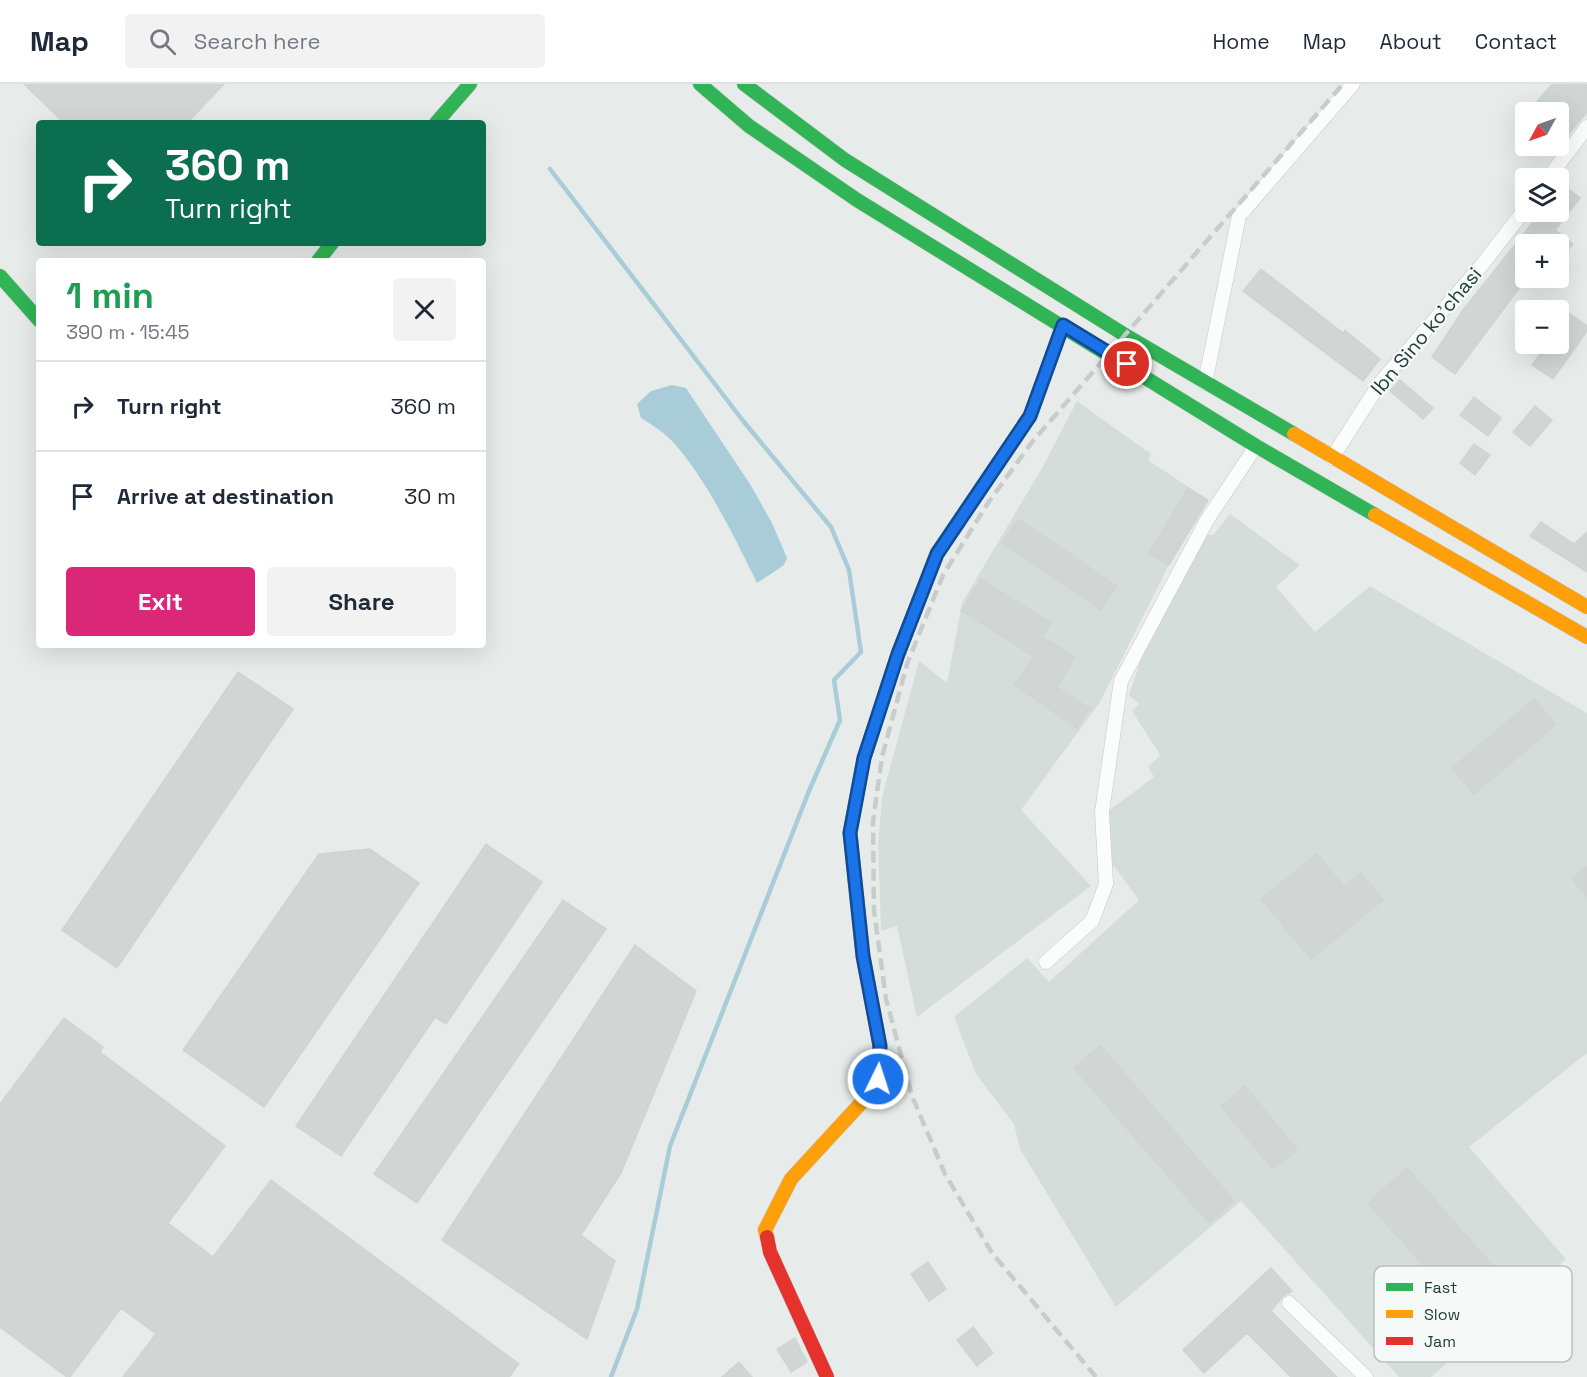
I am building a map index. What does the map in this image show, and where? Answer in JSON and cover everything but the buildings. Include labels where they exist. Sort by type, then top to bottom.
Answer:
[{"type":"main road","points":[[439,120],[470,84]]},
{"type":"main road","points":[[700,84],[749,126],[857,200],[1256,446],[1587,637]]},
{"type":"main road","points":[[744,84],[845,160],[1205,383],[1587,607]]},
{"type":"main road","points":[[320,258],[330,246]]},
{"type":"main road","points":[[0,276],[36,317]]},
{"type":"main road","points":[[827,1377],[770,1252],[765,1230],[791,1179],[862,1102],[878,1079],[880,1046],[863,956],[850,833],[864,758],[898,654],[937,554],[1030,416],[1063,325]]},
{"type":"main road","points":[[1440,552],[1452,528]]},
{"type":"street","points":[[1205,383],[1239,216],[1353,84]]},
{"type":"street","points":[[1556,168],[1587,128]]},
{"type":"street","name":"Ibn Sino ko'chasi","points":[[1332,458],[1380,383],[1481,266],[1515,222]]},
{"type":"street","points":[[1046,962],[1092,921],[1106,884],[1102,812],[1121,681],[1207,520],[1256,446]]},
{"type":"street","points":[[1289,1303],[1366,1377]]},
{"type":"shaded area","points":[[1077,401],[1151,454],[1148,460],[1208,500],[1169,565],[1100,702],[1021,810],[1091,886],[917,1017],[897,926],[881,931],[878,845],[882,797],[919,661],[947,683],[962,603],[1042,468]]},
{"type":"shaded area","points":[[1230,514],[1300,565],[1276,587],[1315,632],[1370,586],[1587,713],[1587,1053],[1469,1147],[1566,1259],[1558,1266],[1374,1266],[1374,1349],[1241,1201],[1116,1307],[1020,1149],[1014,1124],[976,1074],[954,1017],[1027,958],[1049,982],[1139,900],[1110,861],[1108,811],[1154,777],[1148,767],[1160,755],[1132,711],[1139,704],[1129,695],[1142,656],[1203,534],[1213,535]]},
{"type":"shaded area","points":[[1386,1362],[1448,1362],[1431,1377],[1399,1377]]},
{"type":"water","points":[[672,385],[686,388],[750,484],[772,523],[787,558],[784,565],[757,583],[719,508],[696,471],[671,440],[641,418],[637,404],[651,391]]},
{"type":"waterway","points":[[550,169],[744,422],[831,527],[849,570],[861,652],[834,680],[840,720],[809,791],[670,1146],[637,1309],[611,1377]]},
{"type":"railway","points":[[1096,1377],[992,1253],[945,1174],[912,1096],[886,999],[874,910],[873,821],[882,757],[907,664],[943,575],[988,503],[1032,442],[1343,84]]},
{"type":"traffic: fast","points":[[439,120],[470,84]]},
{"type":"traffic: fast","points":[[700,84],[749,126],[857,200],[1256,446],[1375,515]]},
{"type":"traffic: fast","points":[[744,84],[845,160],[1125,335],[1294,434]]},
{"type":"traffic: fast","points":[[320,258],[330,246]]},
{"type":"traffic: fast","points":[[0,276],[36,317]]},
{"type":"traffic: fast","points":[[855,881],[850,833],[864,758],[898,654],[937,553],[1030,416],[1063,325]]},
{"type":"traffic: slow","points":[[1294,434],[1587,607]]},
{"type":"traffic: slow","points":[[1375,515],[1587,637]]},
{"type":"traffic: slow","points":[[767,1237],[765,1230],[791,1179],[862,1102],[878,1079],[880,1045],[863,956],[855,881]]},
{"type":"traffic: jam","points":[[767,1237],[770,1252],[827,1377]]},
{"type":"route","points":[[878,1079],[880,1046],[863,956],[850,833],[864,758],[898,654],[937,554],[1030,416],[1063,325],[1127,364]]}]
